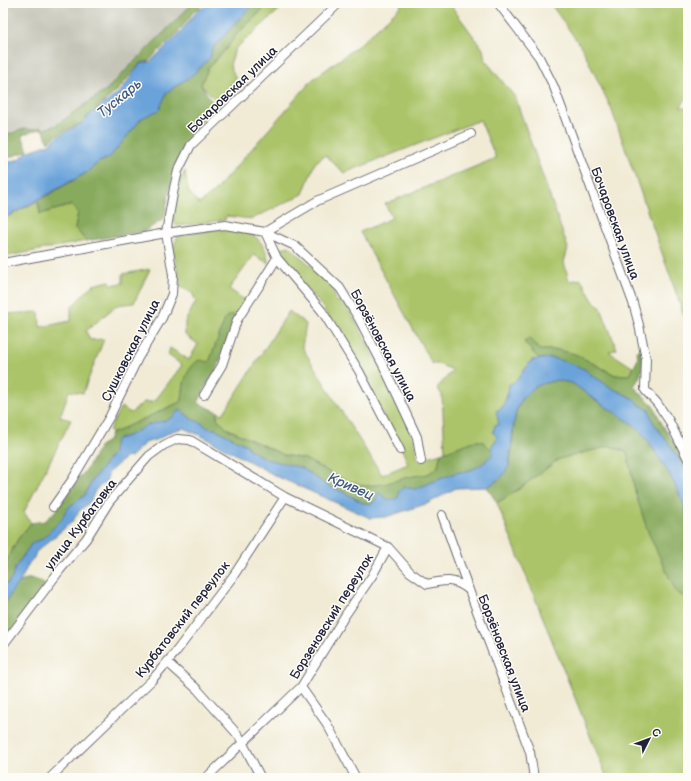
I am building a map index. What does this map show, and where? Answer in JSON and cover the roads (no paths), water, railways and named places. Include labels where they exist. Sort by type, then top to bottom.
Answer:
[{"type":"street","name":"Бочаровская улица","points":[[166,233],[178,171],[191,145],[339,3]]},
{"type":"street","name":"Бочаровская улица","points":[[498,3],[539,57],[554,87],[633,303],[646,359],[645,390],[668,419],[688,459]]},
{"type":"street","points":[[400,450],[359,371],[322,311],[277,258],[265,232],[317,201],[471,134]]},
{"type":"street","name":"Борзёновская улица","points":[[166,233],[225,225],[265,232],[295,246],[340,288],[362,325],[417,437],[421,461]]},
{"type":"street","points":[[3,262],[166,233]]},
{"type":"street","name":"Сушковская улица","points":[[53,507],[72,480],[110,416],[138,358],[162,318],[172,294],[173,276],[166,233]]},
{"type":"street","points":[[204,394],[222,365],[237,320],[277,258]]},
{"type":"street","name":"улица Курбатовка","points":[[3,645],[16,630],[56,575],[86,539],[109,502],[149,456],[164,445],[177,439],[190,440],[285,497]]},
{"type":"street","points":[[285,497],[388,547],[410,572],[427,584],[453,580],[468,590]]},
{"type":"street","name":"Курбатовский переулок","points":[[50,778],[151,681],[167,662],[234,575],[285,497]]},
{"type":"street","name":"Борзёновская улица","points":[[442,515],[468,590],[530,752],[534,778]]},
{"type":"street","name":"Борзеновский переулок","points":[[206,778],[302,687],[346,614],[372,576],[388,547]]},
{"type":"street","points":[[167,662],[197,689],[243,742],[261,778]]},
{"type":"street","points":[[302,687],[327,724],[356,778]]},
{"type":"water","name":"Тускарь","points":[[209,3],[254,3],[212,49],[210,58],[191,76],[167,92],[159,110],[142,118],[109,158],[99,162],[86,173],[3,219],[3,164],[19,159],[29,151],[49,144],[57,137],[81,124],[91,114],[121,91],[140,64],[150,62],[178,35],[198,10],[205,7]]},
{"type":"water","points":[[552,358],[586,370],[612,388],[634,399],[640,405],[649,410],[653,422],[674,451],[688,475],[688,523],[685,506],[669,473],[649,442],[637,427],[572,383],[556,380],[536,386],[523,397],[516,411],[509,466],[502,477],[487,487],[456,488],[429,503],[386,517],[370,518],[276,476],[202,436],[183,428],[172,431],[158,439],[145,443],[130,457],[125,458],[109,472],[106,482],[96,489],[90,502],[80,510],[72,522],[36,552],[20,582],[15,587],[4,605],[3,612],[3,583],[7,584],[12,578],[15,568],[32,543],[42,539],[62,519],[70,506],[84,496],[92,481],[113,453],[114,444],[117,439],[130,435],[148,425],[165,421],[175,415],[178,411],[182,411],[191,419],[202,423],[208,428],[215,429],[248,446],[248,449],[266,459],[302,468],[326,485],[363,503],[371,504],[376,500],[377,494],[380,493],[388,499],[398,498],[399,491],[404,487],[415,489],[455,473],[471,470],[481,465],[492,455],[492,445],[497,437],[493,433],[495,425],[499,425],[496,411],[502,408],[508,393],[509,384],[515,382],[532,360]]},
{"type":"water label","name":"Кривец","points":[[351,486]]}]
